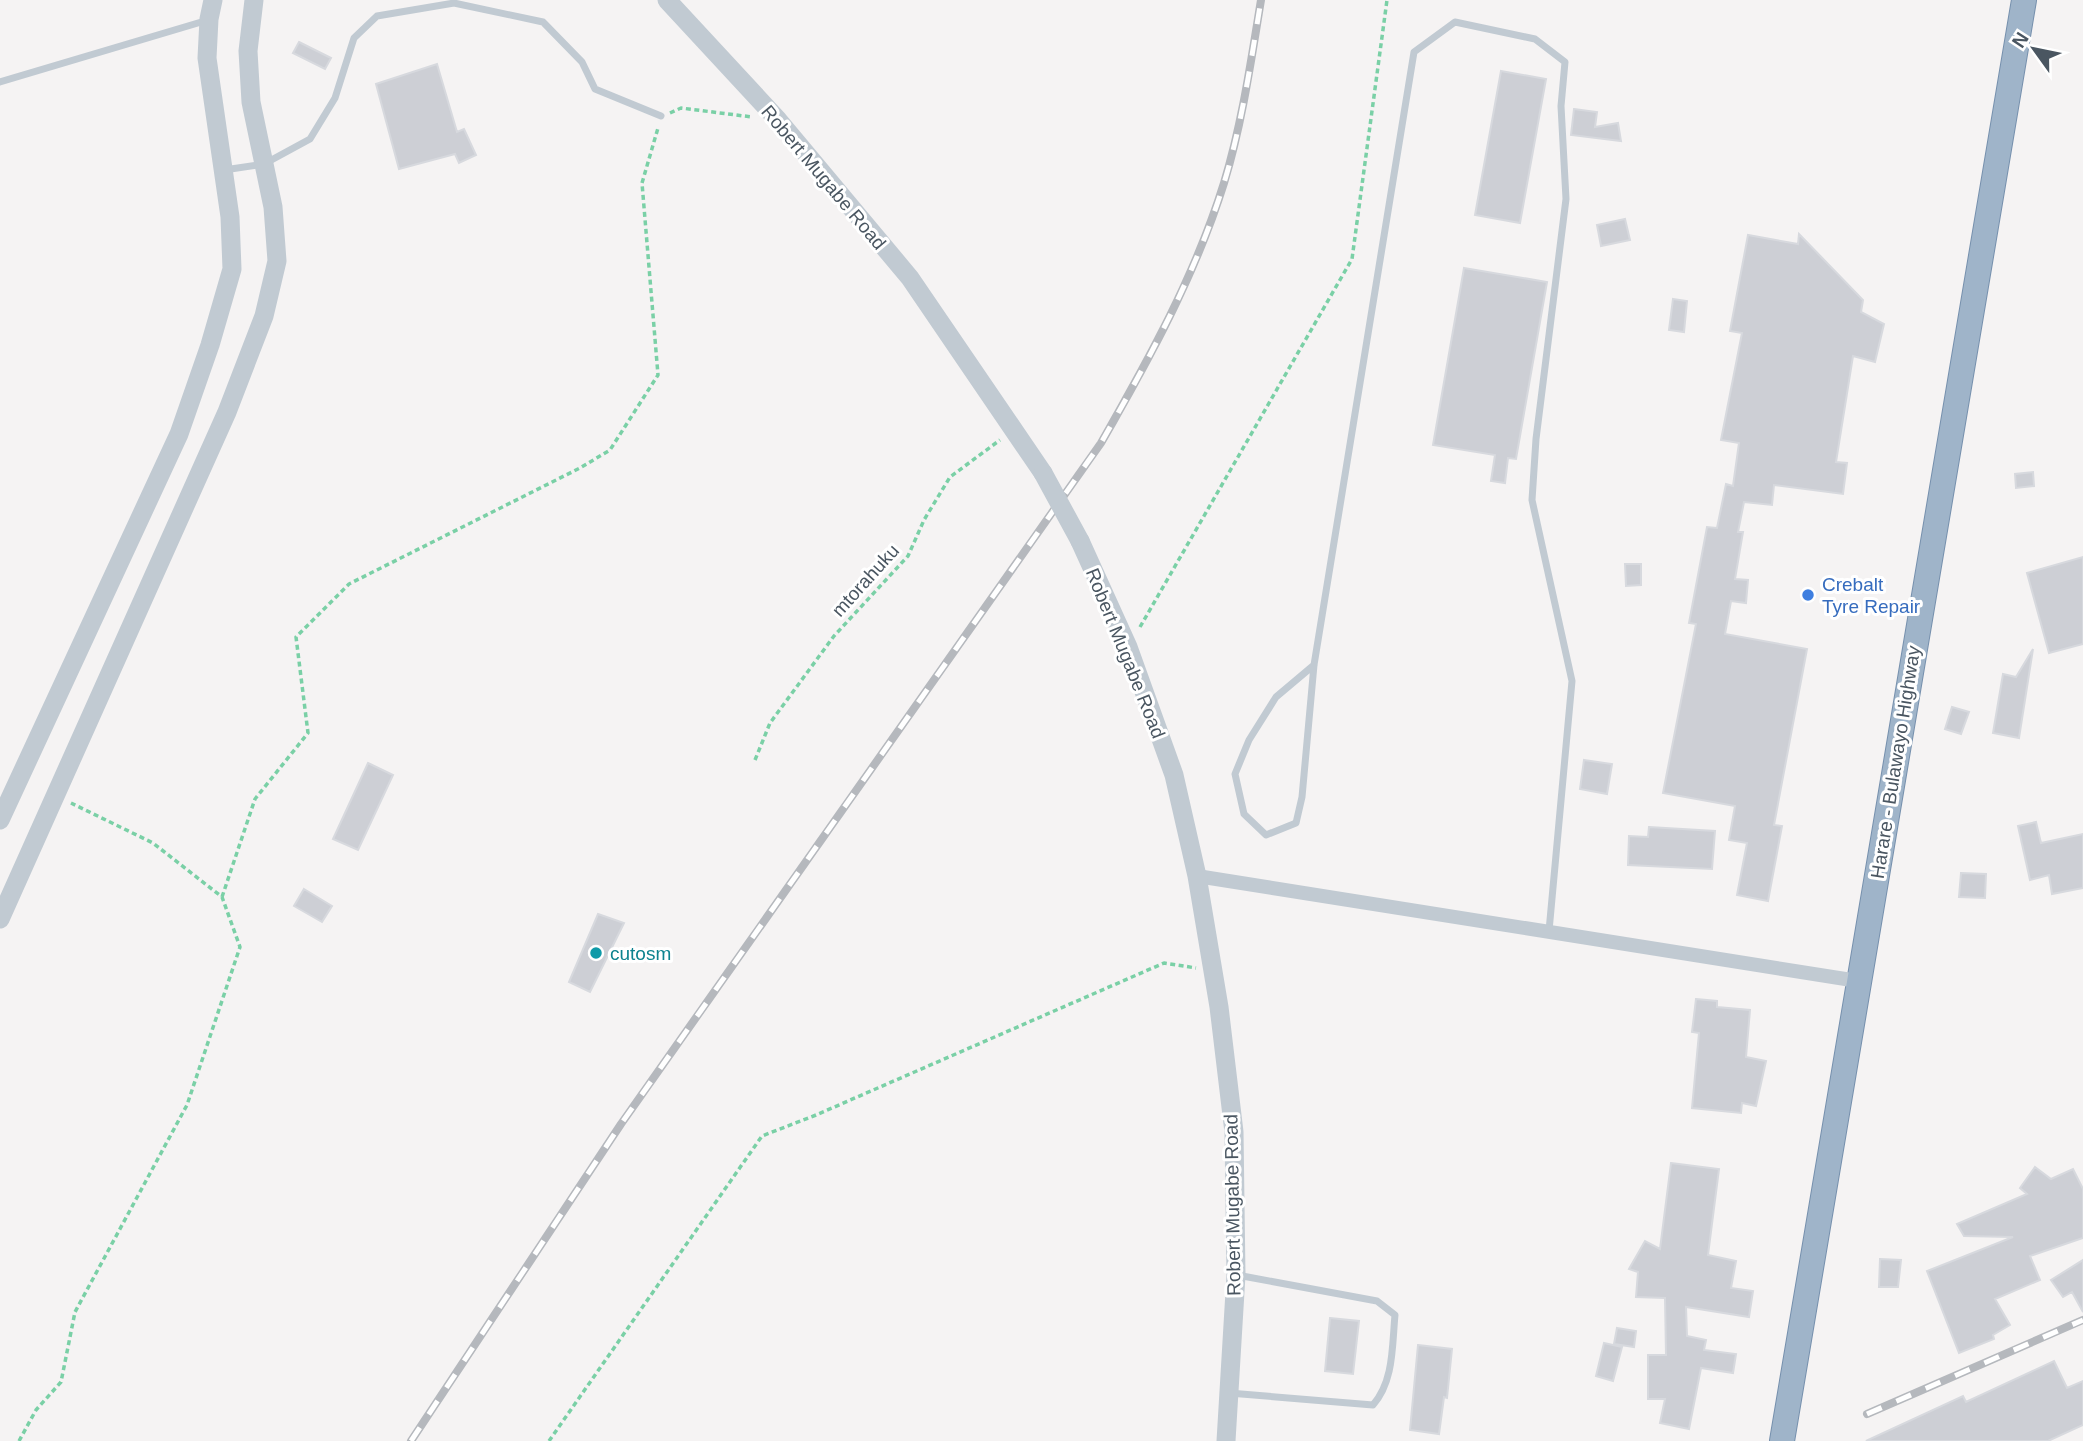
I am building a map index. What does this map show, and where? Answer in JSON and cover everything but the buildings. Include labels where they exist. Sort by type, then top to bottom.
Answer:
[{"type":"highway","name":"Harare - Bulawayo Highway","points":[[1782,1441],[2024,0]]},
{"type":"street","points":[[0,919],[226,412],[264,316],[277,261],[273,207],[251,102],[248,51],[254,0]]},
{"type":"street","name":"Robert Mugabe Road","points":[[667,0],[778,120],[910,278],[1043,473],[1080,541],[1128,647],[1174,775],[1197,876],[1213,971],[1234,1132],[1236,1275],[1226,1441]]},
{"type":"street","points":[[0,820],[179,434],[210,345],[232,269],[230,217],[207,58],[211,10]]},
{"type":"street","points":[[1197,876],[1858,982]]},
{"type":"lane","points":[[223,170],[264,164],[310,139],[335,99],[354,38],[377,16],[454,3],[543,22],[582,62],[595,89],[661,116]]},
{"type":"lane","points":[[0,82],[211,10]]},
{"type":"lane","points":[[1314,665],[1276,697],[1249,740],[1235,774],[1244,814],[1266,835],[1296,823],[1303,797],[1314,665],[1413,52],[1455,22],[1535,39],[1565,62],[1561,106],[1566,199],[1536,439],[1532,499],[1572,681],[1549,932]]},
{"type":"lane","points":[[1229,1393],[1373,1405],[1384,1393],[1390,1369],[1395,1315],[1377,1301],[1236,1275]]},
{"type":"path","points":[[1128,647],[1352,259],[1387,0]]},
{"type":"path","points":[[222,897],[255,799],[308,733],[296,637],[349,584],[580,468],[610,450],[658,375],[642,183],[661,116],[681,108],[778,120]]},
{"type":"path","name":"mtorahuku","points":[[755,760],[770,723],[834,636],[908,556],[924,520],[950,477],[1010,433]]},
{"type":"path","points":[[19,1441],[36,1410],[61,1382],[75,1312],[187,1105],[240,947],[222,897],[153,843],[55,796]]},
{"type":"path","points":[[549,1441],[762,1136],[1164,963],[1213,971]]},
{"type":"railway","points":[[411,1441],[621,1124],[1101,443],[1170,316],[1212,217],[1236,138],[1261,0]]},
{"type":"railway","points":[[1867,1414],[2083,1320]]},
{"type":"place","name":"Crebalt Tyre Repair","points":[[1808,595]]},
{"type":"place","name":"cutosm","points":[[596,953]]}]
